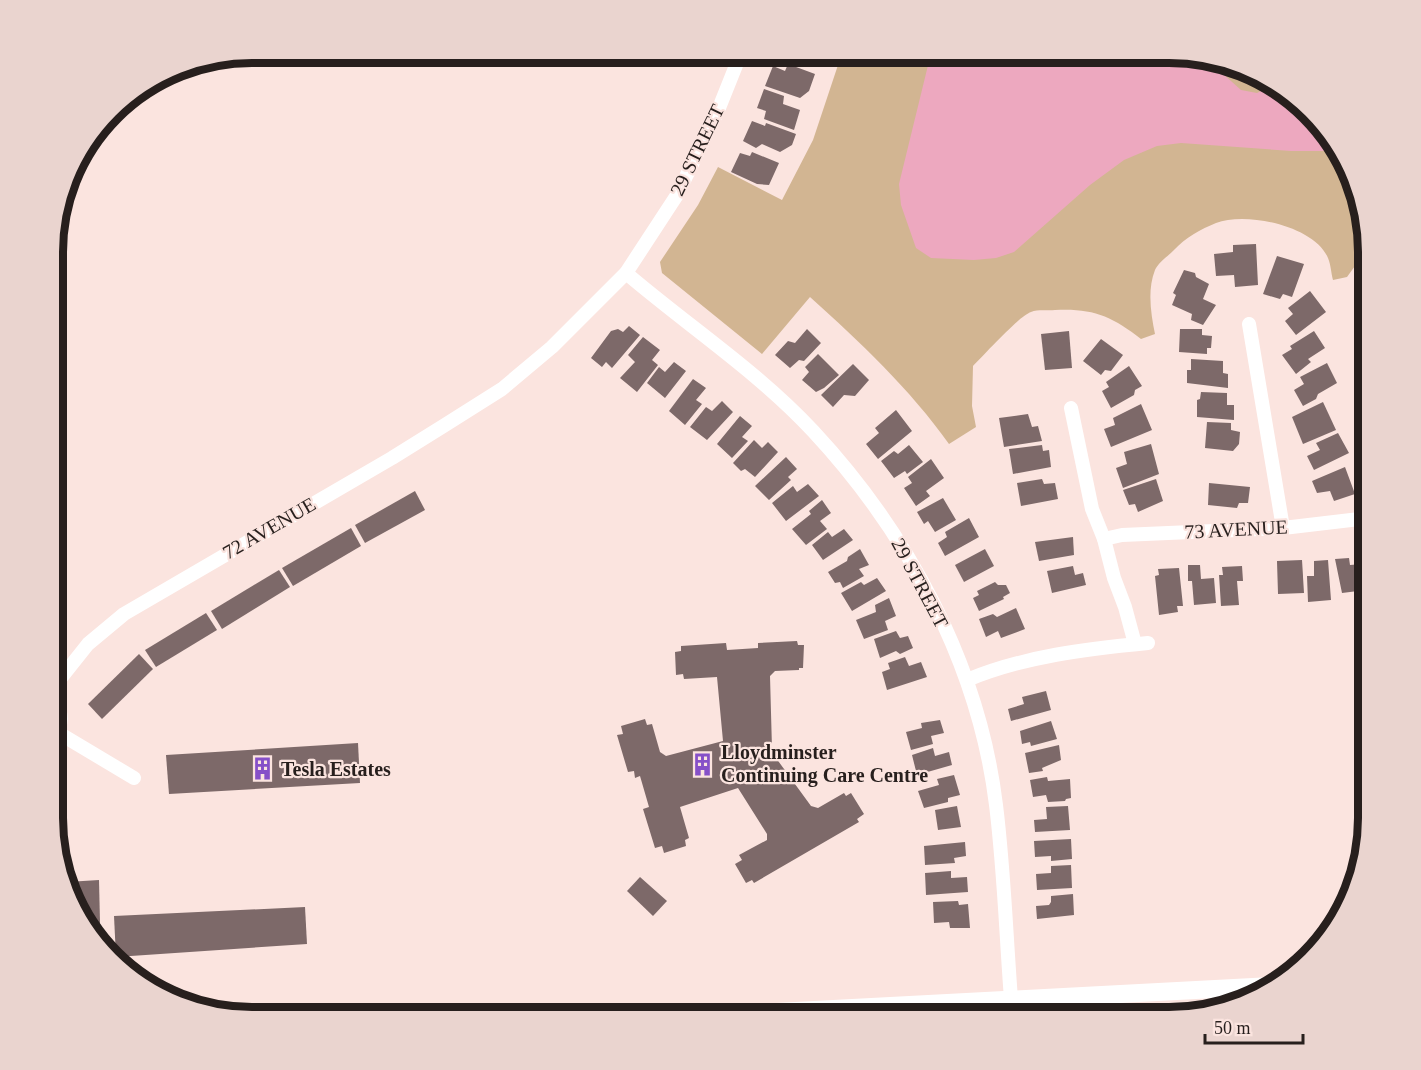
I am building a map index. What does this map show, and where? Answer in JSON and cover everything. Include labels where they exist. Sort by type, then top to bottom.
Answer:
[{"type":"main road","points":[[864,1007],[1255,987]]},
{"type":"street","name":"29 STREET","points":[[502,389],[552,347],[626,273],[677,195],[717,113],[737,63]]},
{"type":"street","name":"29 STREET","points":[[626,273],[754,375],[812,430],[865,491],[906,552],[944,626],[967,680],[985,745],[996,803],[1004,880],[1011,999]]},
{"type":"street","points":[[1249,324],[1283,528]]},
{"type":"street","name":"72 AVENUE","points":[[63,675],[88,644],[124,614],[392,458],[502,389]]},
{"type":"street","points":[[967,680],[1005,665],[1039,657],[1142,644],[1114,579],[1104,539],[1092,509],[1071,408]]},
{"type":"street","name":"73 AVENUE","points":[[1104,539],[1122,536],[1283,528],[1358,519]]},
{"type":"street","points":[[63,739],[134,778]]},
{"type":"shaded area","points":[[839,63],[1182,63],[1218,69],[1264,88],[1294,110],[1319,137],[1339,168],[1352,203],[1358,262],[1347,277],[1333,280],[1328,258],[1321,247],[1309,237],[1295,230],[1261,220],[1244,219],[1210,225],[1183,242],[1155,270],[1150,294],[1155,334],[1141,339],[1111,319],[1080,310],[1031,312],[1018,321],[973,366],[972,406],[976,427],[949,444],[901,385],[810,297],[762,354],[662,273],[660,262],[698,205],[718,167],[782,200],[813,140]]},
{"type":"shaded area","points":[[929,63],[1182,63],[1218,69],[1241,90],[1257,93],[1265,89],[1274,95],[1311,127],[1328,151],[1291,151],[1181,143],[1157,146],[1124,160],[1090,185],[1014,252],[996,258],[974,260],[931,258],[916,248],[901,205],[899,184]]},
{"type":"building","points":[[788,64],[815,74],[809,91],[800,98],[765,86],[773,66],[785,71]]},
{"type":"building","points":[[764,89],[784,96],[783,104],[800,110],[794,130],[764,119],[766,111],[757,108]]},
{"type":"building","points":[[752,121],[765,126],[766,123],[796,134],[792,145],[780,152],[762,144],[756,148],[743,141]]},
{"type":"building","points":[[752,152],[779,163],[769,185],[757,184],[731,172],[740,153],[750,156]]},
{"type":"building","points":[[1256,244],[1258,285],[1235,287],[1234,275],[1216,276],[1214,254],[1233,252],[1233,245]]},
{"type":"building","points":[[1277,256],[1304,264],[1292,297],[1283,294],[1280,299],[1263,294]]},
{"type":"building","points":[[1184,270],[1195,273],[1196,277],[1209,284],[1203,299],[1216,305],[1203,325],[1191,320],[1192,314],[1172,305],[1176,295],[1173,293]]},
{"type":"building","points":[[1310,291],[1326,312],[1296,335],[1285,321],[1293,314],[1288,308]]},
{"type":"building","points":[[629,326],[640,335],[612,368],[606,362],[602,367],[591,358],[611,331],[618,329],[623,332]]},
{"type":"building","points":[[807,329],[821,343],[804,361],[799,360],[790,368],[775,355],[788,341],[795,343]]},
{"type":"building","points":[[1180,329],[1202,329],[1202,335],[1212,336],[1211,348],[1207,348],[1207,354],[1179,352]]},
{"type":"building","points":[[1069,331],[1072,368],[1045,370],[1041,334]]},
{"type":"building","points":[[1314,331],[1325,348],[1308,359],[1311,362],[1296,374],[1282,355],[1292,349],[1290,346]]},
{"type":"building","points":[[643,337],[660,350],[652,360],[658,365],[637,392],[620,378],[635,362],[628,355]]},
{"type":"building","points":[[1101,339],[1123,355],[1111,371],[1105,370],[1101,375],[1083,361]]},
{"type":"building","points":[[818,354],[839,375],[816,392],[802,380],[809,372],[805,367]]},
{"type":"building","points":[[1191,359],[1223,361],[1223,373],[1228,374],[1228,388],[1187,383],[1187,370],[1191,370]]},
{"type":"building","points":[[674,362],[686,371],[665,398],[647,383],[659,367],[665,372]]},
{"type":"building","points":[[1327,363],[1337,383],[1303,406],[1294,390],[1304,384],[1300,377]]},
{"type":"building","points":[[853,364],[869,380],[855,396],[844,395],[833,407],[821,395]]},
{"type":"building","points":[[1129,366],[1142,386],[1135,390],[1134,395],[1111,408],[1102,391],[1109,387],[1106,382]]},
{"type":"building","points":[[693,379],[706,388],[696,400],[702,404],[685,425],[669,411]]},
{"type":"building","points":[[1201,392],[1227,393],[1227,405],[1234,405],[1234,420],[1197,417],[1197,400],[1200,399]]},
{"type":"building","points":[[722,401],[733,412],[707,440],[690,427],[706,407],[712,411]]},
{"type":"building","points":[[1323,402],[1336,430],[1303,444],[1292,417]]},
{"type":"building","points":[[1141,404],[1152,430],[1111,447],[1104,429],[1115,425],[1113,418]]},
{"type":"building","points":[[896,410],[912,431],[878,459],[866,444],[879,433],[875,428]]},
{"type":"building","points":[[1028,414],[1032,427],[1038,426],[1042,441],[1004,447],[999,418]]},
{"type":"building","points":[[740,416],[752,426],[742,437],[748,441],[732,458],[717,444]]},
{"type":"building","points":[[1207,422],[1231,423],[1231,430],[1240,432],[1239,444],[1233,451],[1205,448]]},
{"type":"building","points":[[1338,433],[1349,453],[1314,470],[1307,456],[1320,450],[1316,443]]},
{"type":"building","points":[[754,440],[762,448],[768,442],[778,452],[755,477],[745,469],[741,471],[733,463]]},
{"type":"building","points":[[1151,444],[1159,474],[1123,488],[1116,468],[1127,464],[1124,452]]},
{"type":"building","points":[[909,445],[923,462],[907,474],[905,471],[894,478],[881,461],[894,451],[898,454]]},
{"type":"building","points":[[1042,445],[1043,451],[1049,450],[1051,467],[1013,474],[1009,449]]},
{"type":"building","points":[[786,457],[797,469],[788,477],[791,480],[769,500],[755,486]]},
{"type":"building","points":[[931,459],[944,478],[926,491],[930,496],[916,506],[904,488],[912,483],[908,477]]},
{"type":"building","points":[[1345,467],[1355,494],[1334,501],[1330,491],[1317,493],[1312,481]]},
{"type":"building","points":[[1042,479],[1044,484],[1055,483],[1058,499],[1021,506],[1017,483]]},
{"type":"building","points":[[1156,479],[1163,501],[1138,512],[1135,504],[1129,505],[1123,490]]},
{"type":"building","points":[[1209,483],[1250,487],[1248,503],[1239,503],[1237,508],[1208,505]]},
{"type":"building","points":[[808,484],[819,496],[786,521],[772,503],[793,486],[797,492]]},
{"type":"building","points":[[415,491],[425,510],[365,543],[355,525]]},
{"type":"building","points":[[943,498],[956,520],[935,532],[928,521],[924,524],[917,512]]},
{"type":"building","points":[[822,500],[831,513],[820,521],[827,529],[806,545],[792,529],[811,514],[809,511]]},
{"type":"building","points":[[969,518],[979,537],[945,556],[938,543],[947,537],[945,532]]},
{"type":"building","points":[[351,528],[361,546],[293,586],[282,568]]},
{"type":"building","points":[[844,529],[853,540],[823,560],[812,545],[828,532],[832,537]]},
{"type":"building","points":[[1073,537],[1074,555],[1039,561],[1035,542]]},
{"type":"building","points":[[860,549],[869,565],[859,569],[864,576],[843,588],[840,582],[835,583],[828,572],[847,561],[848,557]]},
{"type":"building","points":[[985,549],[994,566],[964,582],[955,565]]},
{"type":"building","points":[[1349,558],[1350,565],[1358,564],[1358,591],[1342,593],[1335,559]]},
{"type":"building","points":[[1302,560],[1304,593],[1278,594],[1277,561]]},
{"type":"building","points":[[1328,560],[1331,600],[1308,602],[1307,576],[1314,576],[1314,561]]},
{"type":"building","points":[[1188,565],[1200,565],[1201,579],[1214,578],[1216,603],[1194,605],[1192,581],[1188,581]]},
{"type":"building","points":[[1073,566],[1075,575],[1083,573],[1086,585],[1052,593],[1047,571]]},
{"type":"building","points":[[1242,566],[1243,581],[1237,581],[1239,605],[1221,606],[1219,575],[1223,575],[1222,567]]},
{"type":"building","points":[[1179,568],[1183,606],[1177,606],[1178,612],[1159,615],[1155,576],[1159,575],[1158,569]]},
{"type":"building","points":[[279,570],[290,587],[222,629],[211,611]]},
{"type":"building","points":[[877,578],[886,591],[852,611],[841,593],[861,582],[864,585]]},
{"type":"building","points":[[995,582],[998,585],[1006,585],[1010,593],[1003,597],[1004,599],[979,611],[973,598],[979,595],[977,591]]},
{"type":"building","points":[[889,598],[896,616],[885,621],[888,630],[864,639],[856,620],[876,612],[875,605]]},
{"type":"building","points":[[1016,608],[1025,629],[1001,638],[998,631],[986,637],[979,619],[993,614],[997,617]]},
{"type":"building","points":[[206,613],[217,630],[156,667],[145,650]]},
{"type":"building","points":[[896,631],[900,638],[908,636],[913,648],[900,654],[896,651],[880,658],[874,639]]},
{"type":"building","name":"Lloydminster Continuing Care Centre","points":[[797,641],[798,645],[804,645],[803,668],[775,671],[770,676],[772,749],[811,806],[818,808],[844,793],[846,796],[851,793],[864,814],[857,819],[859,822],[754,883],[752,880],[746,883],[735,864],[742,860],[739,855],[767,840],[767,834],[738,788],[680,807],[689,838],[685,840],[686,846],[664,853],[662,846],[655,848],[643,809],[649,807],[640,776],[635,778],[634,771],[628,772],[617,735],[623,734],[621,726],[645,719],[647,725],[652,724],[660,752],[666,756],[723,741],[717,677],[684,679],[683,674],[676,675],[675,652],[681,651],[681,646],[726,643],[727,650],[758,648],[758,643]]},
{"type":"building","points":[[139,654],[153,669],[102,719],[88,704]]},
{"type":"building","points":[[905,657],[909,666],[921,662],[927,677],[887,690],[882,672],[890,669],[888,663]]},
{"type":"building","points":[[1046,691],[1051,710],[1011,721],[1008,709],[1024,704],[1022,697]]},
{"type":"building","points":[[940,720],[944,733],[931,736],[933,744],[911,750],[906,732],[922,728],[921,723]]},
{"type":"building","points":[[1051,721],[1057,739],[1031,746],[1030,742],[1022,744],[1020,731]]},
{"type":"building","name":"Tesla Estates","points":[[358,743],[360,783],[169,794],[166,755]]},
{"type":"building","points":[[1059,745],[1061,760],[1042,768],[1043,771],[1029,773],[1025,753]]},
{"type":"building","points":[[933,748],[935,756],[949,752],[952,765],[917,775],[912,755]]},
{"type":"building","points":[[954,775],[960,795],[948,798],[948,802],[924,808],[918,791],[939,785],[937,779]]},
{"type":"building","points":[[1047,777],[1048,781],[1070,779],[1071,798],[1065,801],[1048,802],[1046,795],[1033,797],[1030,780]]},
{"type":"building","points":[[957,806],[961,827],[938,830],[935,810]]},
{"type":"building","points":[[1068,806],[1070,830],[1035,832],[1034,820],[1047,819],[1046,807]]},
{"type":"building","points":[[1071,839],[1072,859],[1051,861],[1051,856],[1035,857],[1034,841]]},
{"type":"building","points":[[965,842],[966,856],[954,858],[955,863],[925,865],[924,846]]},
{"type":"building","points":[[1071,865],[1072,888],[1037,890],[1036,874],[1051,873],[1051,866]]},
{"type":"building","points":[[951,871],[951,878],[967,877],[968,892],[926,895],[925,873]]},
{"type":"building","points":[[640,877],[667,901],[653,916],[627,891]]},
{"type":"building","points":[[99,880],[100,923],[95,923],[82,902],[74,882]]},
{"type":"building","points":[[1073,894],[1074,915],[1037,919],[1036,906],[1049,905],[1051,896]]},
{"type":"building","points":[[958,901],[959,905],[968,904],[970,928],[950,928],[949,922],[934,923],[933,902]]},
{"type":"building","points":[[305,907],[307,944],[123,957],[116,949],[114,916]]},
{"type":"place","name":"Lloydminster Continuing Care Centre","points":[[703,764]]},
{"type":"place","name":"Tesla Estates","points":[[263,769]]}]
